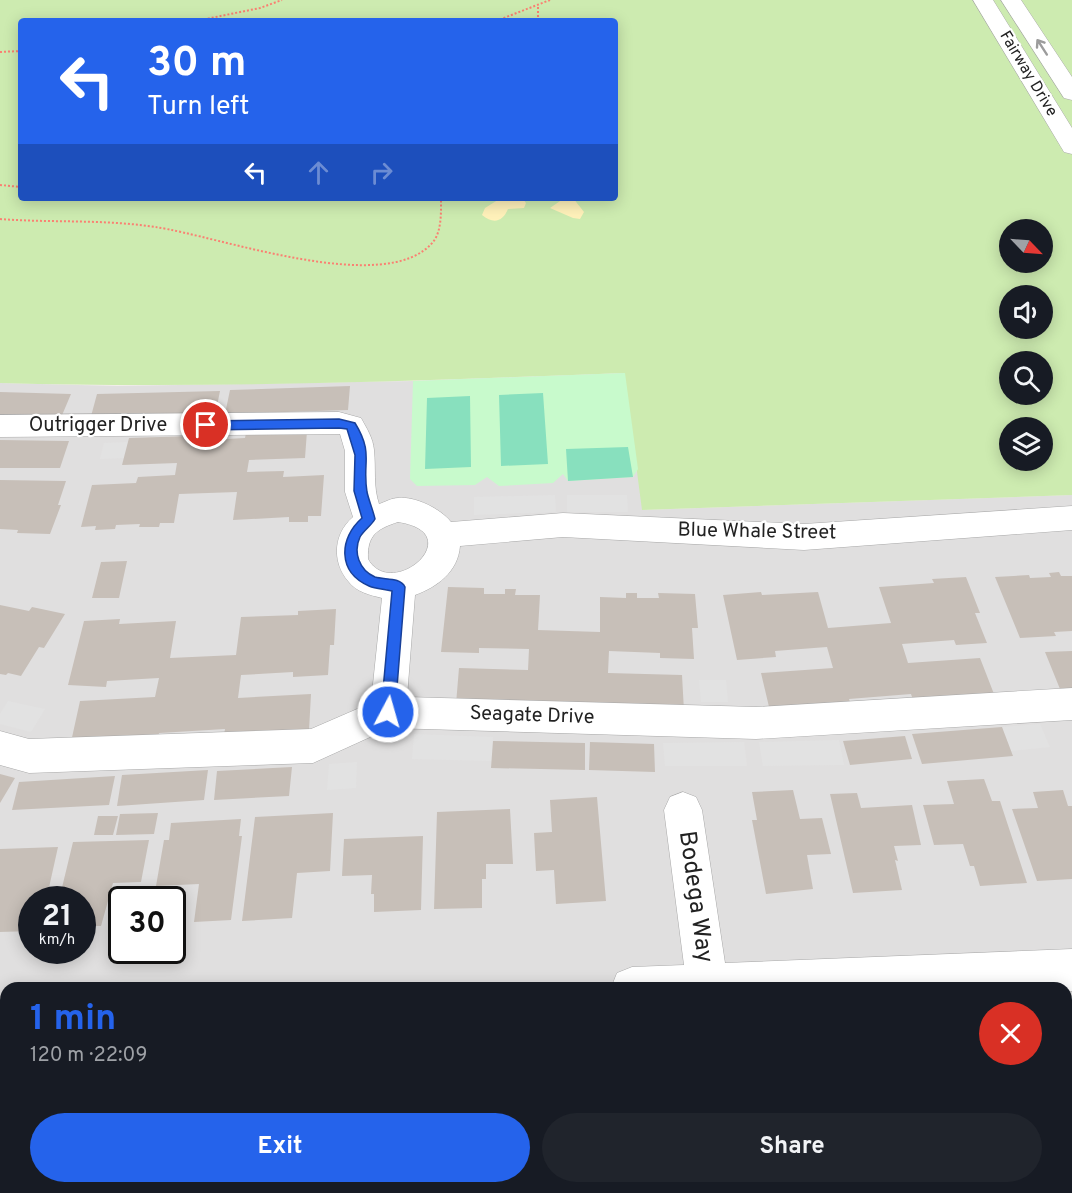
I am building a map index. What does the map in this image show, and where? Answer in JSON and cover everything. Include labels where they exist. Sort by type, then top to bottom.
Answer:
[{"type":"street","name":"Fairway Drive","points":[[983,0],[1072,147]]},
{"type":"street","name":"Fairway Drive","points":[[1011,0],[1072,93]]},
{"type":"street","name":"Outrigger Drive","points":[[0,426],[339,423],[351,426],[362,455],[360,491],[369,519]]},
{"type":"street","points":[[398,510],[413,511],[426,516],[436,524],[442,535],[445,548],[441,560],[432,572],[399,587],[372,582],[353,564],[350,552],[352,540],[369,519],[398,510]]},
{"type":"street","name":"Blue Whale Street","points":[[442,535],[563,525],[804,537],[1072,518]]},
{"type":"street","points":[[388,712],[399,587]]},
{"type":"street","name":"Seagate Drive","points":[[0,748],[29,756],[313,746],[388,712],[756,723],[1072,704]]},
{"type":"street","name":"Bodega Way","points":[[683,810],[707,982]]},
{"type":"street","points":[[759,982],[1072,970]]},
{"type":"path","points":[[212,18],[260,9],[282,0]]},
{"type":"path","points":[[502,18],[538,7],[550,0]]},
{"type":"path","points":[[538,7],[538,18]]},
{"type":"path","points":[[0,52],[18,51]]},
{"type":"path","points":[[0,185],[18,187]]},
{"type":"path","points":[[0,219],[39,223],[125,223],[181,230],[250,248],[318,262],[389,265],[417,257],[434,241],[441,213],[441,201]]},
{"type":"shaded area","points":[[625,373],[643,510],[1072,495],[1072,982],[0,982],[0,383],[117,386],[413,381]]},
{"type":"shaded area","points":[[128,442],[124,458],[100,459],[104,443]]},
{"type":"shaded area","points":[[555,495],[556,512],[474,515],[474,497]]},
{"type":"shaded area","points":[[567,495],[627,495],[628,512],[567,512]]},
{"type":"shaded area","points":[[699,680],[726,680],[728,702],[701,702]]},
{"type":"shaded area","points":[[8,701],[45,709],[31,732],[0,724],[0,714]]},
{"type":"shaded area","points":[[1040,724],[1050,747],[1011,751],[1002,727]]},
{"type":"shaded area","points":[[414,734],[493,737],[492,761],[412,759]]},
{"type":"shaded area","points":[[839,740],[844,765],[763,766],[759,742]]},
{"type":"shaded area","points":[[744,742],[747,766],[665,766],[663,743]]},
{"type":"shaded area","points":[[357,762],[356,788],[327,790],[329,764]]},
{"type":"green space","points":[[0,0],[1072,0],[1072,495],[642,510],[624,373],[234,385],[0,383]]},
{"type":"green space","points":[[625,373],[638,469],[633,477],[568,481],[563,474],[553,483],[499,486],[487,477],[475,485],[417,486],[410,479],[413,381]]},
{"type":"green space","points":[[543,393],[548,464],[501,466],[499,395]]},
{"type":"green space","points":[[470,396],[471,467],[425,469],[427,398]]},
{"type":"green space","points":[[628,447],[633,477],[568,481],[566,449]]},
{"type":"sand","points":[[496,201],[524,201],[526,203],[524,208],[508,209],[501,219],[494,221],[482,215],[485,208]]},
{"type":"sand","points":[[560,201],[575,201],[584,212],[580,219],[550,208]]},
{"type":"building","points":[[350,386],[348,410],[225,414],[230,390]]},
{"type":"building","points":[[220,391],[215,416],[90,420],[97,394]]},
{"type":"building","points":[[0,392],[71,394],[60,420],[0,418]]},
{"type":"building","points":[[307,431],[305,458],[249,460],[247,472],[284,471],[283,477],[324,475],[321,516],[308,516],[308,522],[289,522],[289,517],[233,520],[237,492],[179,494],[174,523],[160,523],[159,527],[139,527],[140,524],[116,525],[115,529],[95,530],[96,526],[81,527],[92,485],[136,483],[138,477],[175,475],[177,463],[122,465],[129,438],[191,436],[190,441],[245,438],[246,433]]},
{"type":"building","points":[[0,440],[69,441],[60,468],[0,468]]},
{"type":"building","points":[[0,480],[66,481],[58,505],[61,505],[50,534],[17,533],[18,530],[0,529]]},
{"type":"building","points":[[127,561],[119,598],[92,598],[101,562]]},
{"type":"building","points":[[1059,572],[1061,576],[1072,576],[1072,631],[1054,632],[1056,636],[1020,638],[995,577],[1029,575],[1030,578],[1051,577],[1049,573]]},
{"type":"building","points":[[966,577],[980,613],[975,613],[987,643],[956,645],[954,640],[902,644],[908,663],[980,658],[994,694],[913,700],[911,694],[849,699],[851,705],[770,711],[761,673],[833,668],[827,647],[775,651],[776,657],[737,660],[723,595],[818,592],[828,628],[891,623],[879,587],[934,583],[932,579]]},
{"type":"building","points":[[448,587],[484,588],[484,594],[505,594],[505,589],[516,589],[515,595],[540,595],[538,630],[600,632],[600,597],[626,598],[626,593],[637,593],[637,598],[659,598],[658,593],[695,594],[698,628],[692,628],[694,659],[660,658],[660,653],[609,651],[608,673],[682,675],[684,711],[456,704],[459,668],[528,670],[529,649],[479,648],[479,653],[441,652]]},
{"type":"building","points":[[0,605],[29,611],[32,607],[65,614],[44,648],[39,647],[21,676],[0,674]]},
{"type":"building","points":[[336,609],[334,645],[330,645],[328,675],[293,677],[293,672],[241,675],[238,698],[311,694],[309,730],[224,735],[225,729],[159,733],[158,738],[71,742],[80,701],[155,697],[159,678],[107,681],[106,687],[68,685],[84,621],[120,619],[119,624],[176,621],[170,658],[236,655],[241,617],[298,615],[298,611]]},
{"type":"building","points":[[1072,651],[1072,688],[1060,689],[1045,652]]},
{"type":"building","points":[[1002,727],[1013,756],[922,764],[912,734]]},
{"type":"building","points":[[905,736],[912,759],[850,765],[843,741]]},
{"type":"building","points":[[493,741],[585,743],[585,770],[491,768]]},
{"type":"building","points":[[590,742],[654,744],[655,772],[589,770]]},
{"type":"building","points":[[292,767],[289,796],[214,800],[217,771]]},
{"type":"building","points":[[208,770],[204,800],[117,806],[122,775]]},
{"type":"building","points":[[0,774],[15,778],[0,803]]},
{"type":"building","points":[[115,776],[109,805],[12,810],[19,782]]},
{"type":"building","points":[[984,779],[992,801],[1000,801],[1027,883],[980,886],[974,866],[970,866],[963,844],[934,845],[923,805],[954,804],[947,781]]},
{"type":"building","points":[[793,790],[800,819],[822,818],[831,854],[807,855],[813,889],[766,894],[752,820],[757,820],[752,792]]},
{"type":"building","points":[[1063,790],[1068,806],[1072,806],[1072,879],[1037,881],[1012,809],[1038,808],[1033,792]]},
{"type":"building","points":[[857,793],[861,808],[912,805],[921,845],[894,846],[902,890],[853,893],[830,794]]},
{"type":"building","points":[[597,797],[606,901],[556,904],[554,870],[536,871],[534,833],[552,832],[550,800]]},
{"type":"building","points":[[510,809],[513,864],[486,864],[486,879],[482,879],[482,908],[434,909],[437,812]]},
{"type":"building","points":[[158,813],[154,834],[116,835],[120,814]]},
{"type":"building","points":[[333,813],[330,871],[297,873],[292,918],[242,921],[255,817]]},
{"type":"building","points":[[98,816],[118,816],[113,835],[94,835]]},
{"type":"building","points":[[241,819],[239,836],[242,836],[231,920],[194,922],[199,884],[156,886],[164,840],[169,840],[171,823]]},
{"type":"building","points":[[423,836],[421,910],[374,912],[374,894],[371,894],[372,875],[342,876],[344,839]]},
{"type":"building","points":[[149,840],[141,882],[113,883],[112,886],[108,886],[108,901],[101,926],[96,926],[96,886],[62,886],[73,842]]},
{"type":"building","points":[[58,847],[49,886],[18,886],[18,931],[0,932],[0,849]]},
{"type":"route","points":[[206,425],[339,423],[351,426],[362,455],[360,491],[369,519],[352,540],[350,552],[353,564],[372,582],[399,587],[388,712]]}]
